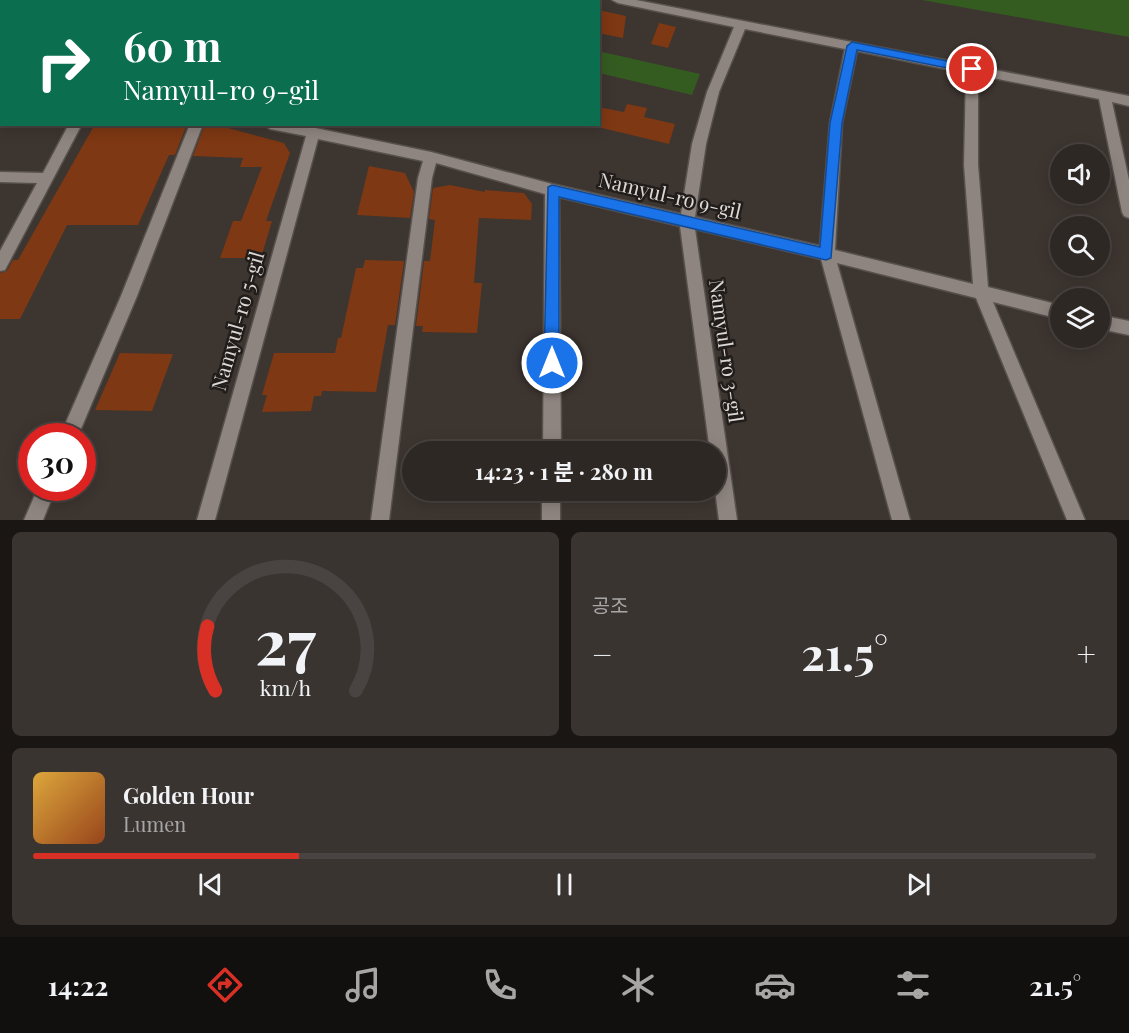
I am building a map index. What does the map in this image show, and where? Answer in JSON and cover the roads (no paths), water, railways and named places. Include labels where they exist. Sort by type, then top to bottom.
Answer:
[{"type":"street","points":[[618,0],[1129,101]]},
{"type":"street","name":"Namyul-ro 3-gil","points":[[728,520],[687,222],[699,144],[714,92],[741,24]]},
{"type":"street","points":[[852,46],[836,123],[826,254],[901,520]]},
{"type":"street","points":[[972,69],[971,165],[981,292],[1076,520]]},
{"type":"street","points":[[1104,95],[1129,212]]},
{"type":"street","points":[[0,265],[75,126]]},
{"type":"street","points":[[75,423],[129,296],[196,126]]},
{"type":"street","name":"Namyul-ro 9-gil","points":[[279,126],[431,157],[552,190],[1050,309]]},
{"type":"street","name":"Namyul-ro 5-gil","points":[[206,520],[314,134]]},
{"type":"street","points":[[380,520],[425,178],[431,157]]},
{"type":"street","points":[[0,177],[47,178]]},
{"type":"street","points":[[552,190],[552,441]]},
{"type":"street","points":[[1110,324],[1129,328]]},
{"type":"street","points":[[33,520],[41,501]]},
{"type":"street","points":[[551,501],[551,520]]}]
